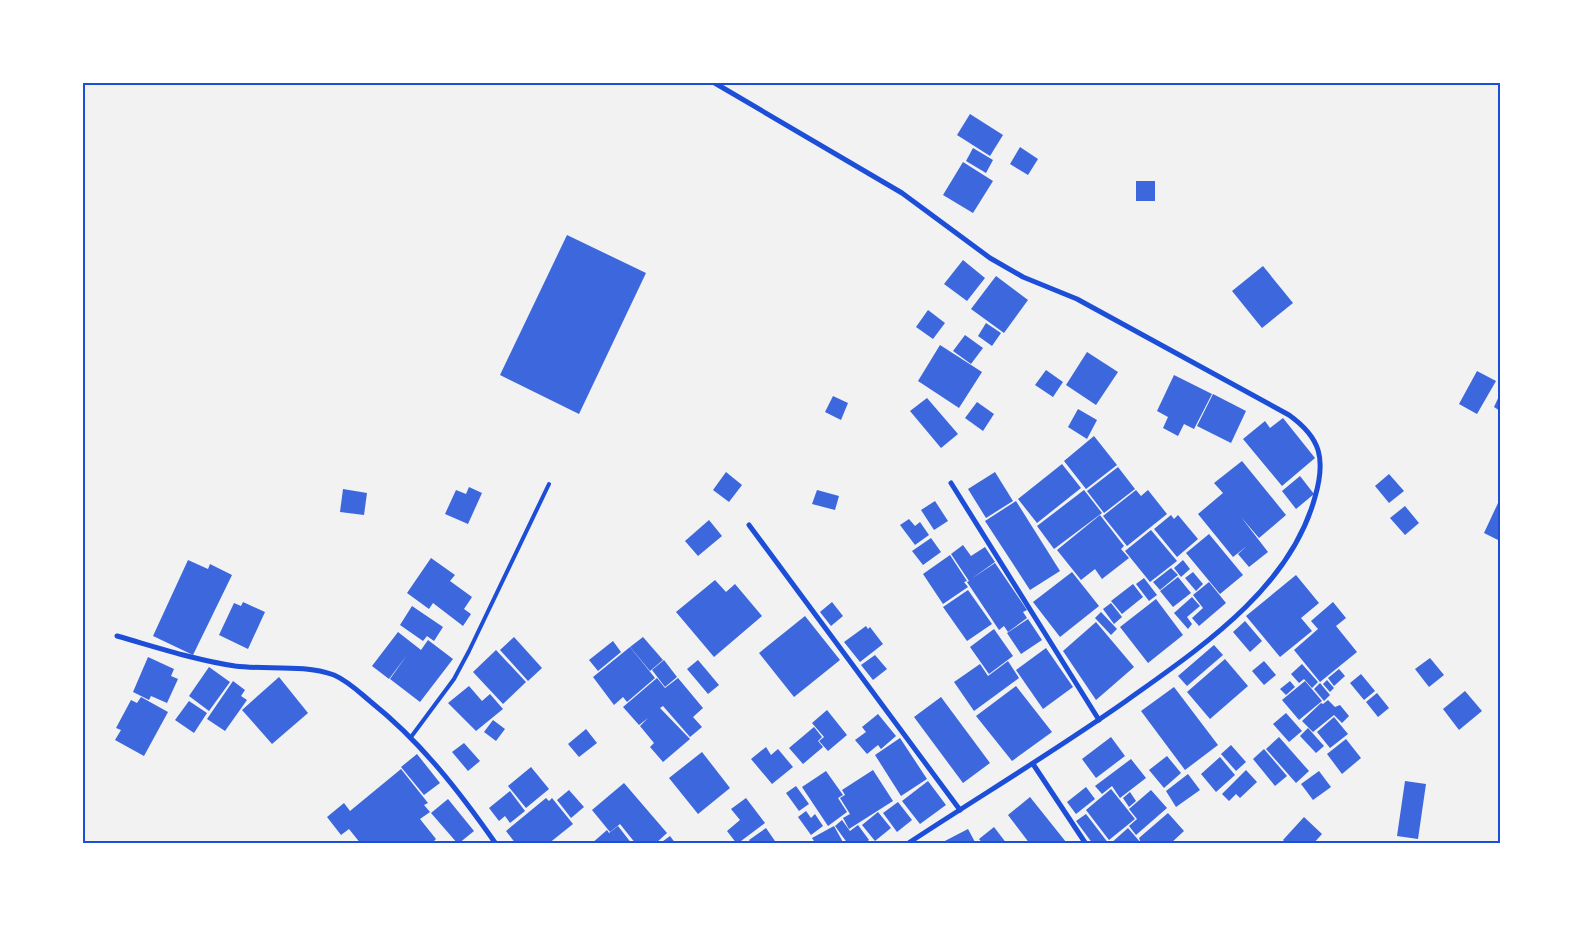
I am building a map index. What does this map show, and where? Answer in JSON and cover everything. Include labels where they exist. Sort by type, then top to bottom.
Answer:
[{"type":"street","points":[[713,82],[902,193],[990,258],[1023,277],[1077,298],[1289,414],[1310,432],[1317,444],[1320,471],[1318,486],[1303,532],[1286,558],[1254,596],[1211,638],[1099,720],[907,844]]},
{"type":"street","points":[[951,483],[1099,720]]},
{"type":"street","points":[[749,525],[960,810]]},
{"type":"street","points":[[117,636],[209,661],[255,668],[321,672],[346,681],[411,737],[456,788],[496,844]]},
{"type":"street","points":[[1033,764],[1086,844]]},
{"type":"lane","points":[[411,737],[454,679],[549,484]]},
{"type":"building","points":[[970,114],[1003,135],[990,156],[957,135]]},
{"type":"building","points":[[1020,147],[1038,159],[1028,175],[1010,164]]},
{"type":"building","points":[[973,148],[993,160],[986,173],[966,161]]},
{"type":"building","points":[[963,162],[993,181],[973,213],[943,195]]},
{"type":"building","points":[[1136,181],[1155,181],[1155,201],[1136,201]]},
{"type":"building","points":[[567,235],[646,273],[579,414],[500,375]]},
{"type":"building","points":[[963,260],[985,278],[967,301],[944,284]]},
{"type":"building","points":[[1263,266],[1293,303],[1262,328],[1232,291]]},
{"type":"building","points":[[996,276],[1028,300],[1004,333],[971,309]]},
{"type":"building","points":[[928,310],[945,323],[933,339],[916,327]]},
{"type":"building","points":[[986,323],[1001,333],[992,346],[978,336]]},
{"type":"building","points":[[965,335],[983,348],[971,364],[953,351]]},
{"type":"building","points":[[940,345],[982,372],[959,408],[918,381]]},
{"type":"building","points":[[1087,352],[1118,372],[1096,405],[1066,385]]},
{"type":"building","points":[[1046,370],[1063,382],[1053,397],[1035,385]]},
{"type":"building","points":[[1477,371],[1496,381],[1477,414],[1459,404]]},
{"type":"building","points":[[1174,375],[1212,394],[1194,429],[1184,424],[1178,436],[1163,428],[1168,417],[1157,411]]},
{"type":"building","points":[[1213,394],[1246,411],[1231,443],[1197,426]]},
{"type":"building","points":[[1500,394],[1500,411],[1494,407]]},
{"type":"building","points":[[833,396],[848,403],[841,420],[825,412]]},
{"type":"building","points":[[927,398],[958,434],[941,448],[910,411]]},
{"type":"building","points":[[977,402],[994,414],[983,431],[965,418]]},
{"type":"building","points":[[1078,409],[1097,420],[1087,439],[1068,427]]},
{"type":"building","points":[[1283,418],[1315,458],[1282,486],[1243,439],[1265,421],[1270,428]]},
{"type":"building","points":[[1094,436],[1117,465],[1086,489],[1064,461]]},
{"type":"building","points":[[1242,461],[1286,515],[1259,538],[1241,517],[1268,552],[1249,567],[1238,554],[1247,546],[1233,557],[1198,514],[1223,493],[1214,483]]},
{"type":"building","points":[[1062,464],[1081,488],[1037,523],[1018,499]]},
{"type":"building","points":[[1118,467],[1135,489],[1104,513],[1087,491]]},
{"type":"building","points":[[726,472],[742,485],[729,502],[713,490]]},
{"type":"building","points":[[995,472],[1013,501],[986,518],[968,489]]},
{"type":"building","points":[[1389,474],[1404,491],[1389,503],[1375,486]]},
{"type":"building","points":[[1300,476],[1314,494],[1296,509],[1282,491]]},
{"type":"building","points":[[469,487],[482,493],[468,524],[445,514],[456,490],[466,494]]},
{"type":"building","points":[[343,489],[367,493],[364,515],[340,512]]},
{"type":"building","points":[[817,490],[839,496],[835,510],[812,504]]},
{"type":"building","points":[[1084,490],[1102,513],[1054,549],[1037,526]]},
{"type":"building","points":[[1136,490],[1141,496],[1148,490],[1167,514],[1127,546],[1103,516]]},
{"type":"building","points":[[935,501],[948,521],[934,530],[921,510]]},
{"type":"building","points":[[1016,501],[1060,571],[1030,590],[985,521]]},
{"type":"building","points":[[1498,503],[1500,504],[1500,541],[1484,533]]},
{"type":"building","points":[[1405,506],[1419,523],[1405,535],[1390,518]]},
{"type":"building","points":[[1100,515],[1124,546],[1121,549],[1129,558],[1102,579],[1095,569],[1081,580],[1057,550]]},
{"type":"building","points":[[1171,515],[1174,519],[1178,515],[1198,539],[1177,557],[1154,529]]},
{"type":"building","points":[[909,519],[915,526],[920,522],[929,535],[915,545],[900,525]]},
{"type":"building","points":[[709,520],[722,536],[698,556],[685,541]]},
{"type":"building","points":[[1151,530],[1177,561],[1150,582],[1125,551]]},
{"type":"building","points":[[1209,534],[1243,575],[1220,594],[1186,553]]},
{"type":"building","points":[[931,538],[941,552],[923,565],[912,551]]},
{"type":"building","points":[[963,545],[971,556],[985,547],[995,562],[971,579],[995,563],[1027,610],[1023,612],[1027,618],[1008,632],[1004,626],[999,630],[951,554]]},
{"type":"building","points":[[950,555],[967,581],[964,582],[968,587],[943,604],[923,574]]},
{"type":"building","points":[[431,558],[455,575],[450,581],[472,597],[464,609],[471,614],[463,626],[433,603],[429,609],[407,593]]},
{"type":"building","points":[[188,560],[208,569],[210,564],[232,575],[193,655],[153,636]]},
{"type":"building","points":[[1183,560],[1190,569],[1181,577],[1174,568]]},
{"type":"building","points":[[1171,568],[1178,575],[1160,590],[1153,582]]},
{"type":"building","points":[[1072,572],[1099,606],[1060,637],[1033,602]]},
{"type":"building","points":[[1193,572],[1203,584],[1196,591],[1185,578]]},
{"type":"building","points":[[1296,575],[1319,603],[1301,618],[1312,631],[1280,657],[1246,616]]},
{"type":"building","points":[[1178,577],[1191,593],[1173,607],[1160,591]]},
{"type":"building","points":[[1144,578],[1157,595],[1149,601],[1136,584]]},
{"type":"building","points":[[715,580],[726,592],[735,584],[762,616],[714,657],[676,612]]},
{"type":"building","points":[[1209,582],[1226,603],[1199,626],[1192,618],[1203,608],[1193,595]]},
{"type":"building","points":[[1133,584],[1143,597],[1122,614],[1111,601]]},
{"type":"building","points":[[968,590],[992,624],[967,641],[943,607]]},
{"type":"building","points":[[1192,597],[1200,606],[1187,617],[1192,624],[1188,629],[1174,613]]},
{"type":"building","points":[[1156,599],[1183,635],[1148,663],[1120,627]]},
{"type":"building","points":[[243,602],[265,612],[248,649],[219,635],[234,603],[241,606]]},
{"type":"building","points":[[832,602],[843,616],[831,626],[820,612]]},
{"type":"building","points":[[1333,602],[1346,618],[1336,626],[1357,652],[1320,682],[1294,650],[1318,629],[1311,621]]},
{"type":"building","points":[[1111,603],[1122,617],[1114,624],[1103,609]]},
{"type":"building","points":[[412,606],[443,627],[434,641],[427,636],[423,641],[400,625]]},
{"type":"building","points":[[1101,612],[1117,629],[1111,635],[1095,618]]},
{"type":"building","points":[[805,616],[840,660],[794,697],[759,653]]},
{"type":"building","points":[[1028,619],[1042,640],[1021,654],[1007,633]]},
{"type":"building","points":[[1245,621],[1262,641],[1250,652],[1233,632]]},
{"type":"building","points":[[1096,622],[1134,667],[1096,700],[1063,651]]},
{"type":"building","points":[[866,626],[868,629],[870,627],[883,644],[860,662],[844,642]]},
{"type":"building","points":[[994,629],[1013,656],[989,674],[970,647]]},
{"type":"building","points":[[398,632],[421,650],[428,640],[453,659],[420,702],[390,679],[407,655],[389,679],[372,666]]},
{"type":"building","points":[[514,637],[542,668],[528,681],[500,650]]},
{"type":"building","points":[[643,637],[663,660],[650,671],[630,647]]},
{"type":"building","points":[[613,641],[621,652],[598,671],[589,660]]},
{"type":"building","points":[[1214,645],[1223,655],[1187,686],[1178,676]]},
{"type":"building","points":[[630,647],[655,678],[627,702],[623,697],[614,705],[593,677]]},
{"type":"building","points":[[1046,648],[1073,687],[1043,709],[1016,670]]},
{"type":"building","points":[[496,650],[526,682],[503,704],[473,672]]},
{"type":"building","points":[[875,655],[887,669],[873,680],[861,665]]},
{"type":"building","points":[[148,657],[174,669],[171,676],[178,679],[167,703],[151,696],[149,700],[133,692]]},
{"type":"building","points":[[1430,658],[1444,675],[1429,687],[1415,669]]},
{"type":"building","points":[[1225,659],[1248,686],[1210,719],[1187,692]]},
{"type":"building","points":[[664,660],[677,677],[665,687],[652,670]]},
{"type":"building","points":[[698,660],[719,685],[708,694],[687,669]]},
{"type":"building","points":[[1008,661],[1019,678],[974,711],[954,682],[980,664],[988,676]]},
{"type":"building","points":[[1264,661],[1276,675],[1264,685],[1252,671]]},
{"type":"building","points":[[1302,664],[1318,682],[1312,688],[1304,679],[1299,683],[1291,674]]},
{"type":"building","points":[[209,667],[230,682],[209,711],[189,696]]},
{"type":"building","points":[[1339,669],[1345,676],[1334,686],[1328,678]]},
{"type":"building","points":[[1361,674],[1375,691],[1364,700],[1350,683]]},
{"type":"building","points":[[279,677],[308,713],[272,744],[242,710]]},
{"type":"building","points":[[657,678],[665,688],[678,678],[703,708],[693,717],[702,727],[690,737],[663,706],[660,708],[690,739],[663,762],[650,747],[654,743],[640,726],[648,718],[639,725],[623,707]]},
{"type":"building","points":[[1327,680],[1334,688],[1330,692],[1323,684]]},
{"type":"building","points":[[233,681],[245,690],[241,696],[247,700],[225,731],[207,719]]},
{"type":"building","points":[[1290,681],[1295,687],[1286,695],[1280,689]]},
{"type":"building","points":[[1305,681],[1322,701],[1299,720],[1282,700]]},
{"type":"building","points":[[1320,683],[1330,695],[1324,701],[1314,689]]},
{"type":"building","points":[[469,686],[482,701],[490,694],[503,709],[476,731],[448,703]]},
{"type":"building","points":[[1016,686],[1052,732],[1012,761],[976,716]]},
{"type":"building","points":[[1174,687],[1218,745],[1185,770],[1141,711]]},
{"type":"building","points":[[1465,691],[1482,711],[1459,730],[1443,709]]},
{"type":"building","points":[[1377,693],[1389,708],[1378,717],[1366,702]]},
{"type":"building","points":[[141,697],[168,712],[144,756],[115,740],[121,730],[116,728],[131,700],[137,703]]},
{"type":"building","points":[[941,697],[990,763],[963,783],[914,717]]},
{"type":"building","points":[[1328,700],[1335,707],[1340,705],[1349,716],[1342,723],[1334,715],[1313,732],[1302,721],[1321,703],[1323,704]]},
{"type":"building","points":[[189,701],[207,713],[194,733],[175,720]]},
{"type":"building","points":[[827,710],[847,735],[828,751],[819,741],[824,737],[812,723]]},
{"type":"building","points":[[1286,713],[1302,731],[1289,742],[1273,724]]},
{"type":"building","points":[[878,714],[896,736],[881,749],[878,745],[867,754],[855,740],[866,732],[862,727]]},
{"type":"building","points":[[1334,717],[1348,734],[1330,748],[1317,732]]},
{"type":"building","points":[[493,720],[505,729],[496,741],[484,732]]},
{"type":"building","points":[[814,727],[822,737],[818,741],[823,747],[803,764],[789,748]]},
{"type":"building","points":[[1308,728],[1324,746],[1316,753],[1300,736]]},
{"type":"building","points":[[586,729],[597,743],[579,757],[568,744]]},
{"type":"building","points":[[1111,737],[1125,756],[1096,778],[1082,759]]},
{"type":"building","points":[[1279,737],[1309,771],[1296,783],[1266,749]]},
{"type":"building","points":[[900,738],[927,779],[901,796],[875,755]]},
{"type":"building","points":[[1346,739],[1361,758],[1342,774],[1327,754]]},
{"type":"building","points":[[464,743],[480,761],[468,771],[452,752]]},
{"type":"building","points":[[1231,745],[1246,762],[1236,771],[1221,754]]},
{"type":"building","points":[[766,747],[771,755],[778,749],[793,767],[772,784],[751,759]]},
{"type":"building","points":[[1264,749],[1287,776],[1275,786],[1253,759]]},
{"type":"building","points":[[702,752],[730,788],[698,814],[669,778]]},
{"type":"building","points":[[417,754],[440,783],[424,795],[401,767]]},
{"type":"building","points":[[1167,756],[1181,773],[1164,788],[1149,770]]},
{"type":"building","points":[[1220,757],[1235,775],[1216,792],[1201,774]]},
{"type":"building","points":[[1131,759],[1146,778],[1120,798],[1112,786],[1102,794],[1095,786]]},
{"type":"building","points":[[531,767],[549,789],[526,808],[508,786]]},
{"type":"building","points":[[401,769],[428,803],[424,805],[430,812],[420,819],[436,839],[431,844],[361,844],[349,829],[341,835],[327,817],[344,803],[350,811]]},
{"type":"building","points":[[873,770],[893,801],[849,829],[843,818],[850,814],[840,798],[845,795],[842,790]]},
{"type":"building","points":[[1246,770],[1257,782],[1240,798],[1236,794],[1229,801],[1222,794]]},
{"type":"building","points":[[826,771],[843,795],[838,798],[847,812],[828,826],[802,787]]},
{"type":"building","points":[[1319,771],[1331,787],[1313,800],[1301,784]]},
{"type":"building","points":[[1188,774],[1200,790],[1176,807],[1166,791]]},
{"type":"building","points":[[928,781],[946,805],[920,824],[902,801]]},
{"type":"building","points":[[1405,781],[1426,784],[1418,839],[1397,836]]},
{"type":"building","points":[[624,783],[667,833],[655,844],[636,844],[620,824],[610,832],[592,810]]},
{"type":"building","points":[[796,786],[809,804],[799,811],[786,793]]},
{"type":"building","points":[[1086,787],[1095,799],[1076,814],[1067,802]]},
{"type":"building","points":[[1111,789],[1135,819],[1109,840],[1086,810]]},
{"type":"building","points":[[569,790],[584,807],[571,818],[557,800]]},
{"type":"building","points":[[1151,790],[1167,808],[1136,835],[1129,826],[1137,819],[1129,809]]},
{"type":"building","points":[[510,791],[525,811],[510,823],[505,816],[499,821],[489,808]]},
{"type":"building","points":[[1130,792],[1136,801],[1129,807],[1123,798]]},
{"type":"building","points":[[1030,797],[1066,842],[1064,844],[1030,844],[1008,815]]},
{"type":"building","points":[[546,798],[549,801],[552,798],[573,824],[548,844],[516,844],[506,831]]},
{"type":"building","points":[[746,798],[765,823],[737,844],[727,831],[740,820],[731,809]]},
{"type":"building","points":[[448,799],[474,831],[458,844],[431,813]]},
{"type":"building","points":[[898,802],[912,820],[897,832],[883,813]]},
{"type":"building","points":[[806,811],[811,818],[815,814],[823,826],[811,835],[798,817]]},
{"type":"building","points":[[878,812],[891,828],[875,841],[862,825]]},
{"type":"building","points":[[1168,813],[1184,831],[1170,844],[1110,844],[1128,828],[1141,843],[1139,838]]},
{"type":"building","points":[[1086,814],[1109,844],[1093,844],[1076,821]]},
{"type":"building","points":[[1304,817],[1322,834],[1313,844],[1287,844],[1283,840]]},
{"type":"building","points":[[842,820],[850,831],[858,825],[869,840],[864,844],[848,844],[835,826]]},
{"type":"building","points":[[618,826],[632,844],[591,844],[607,830],[609,833]]},
{"type":"building","points":[[834,826],[844,844],[816,844],[812,838]]},
{"type":"building","points":[[994,827],[1007,844],[983,844],[979,839]]},
{"type":"building","points":[[766,828],[777,844],[751,844],[749,840]]},
{"type":"building","points":[[968,829],[976,844],[939,844]]},
{"type":"building","points":[[670,836],[676,844],[659,844]]}]
